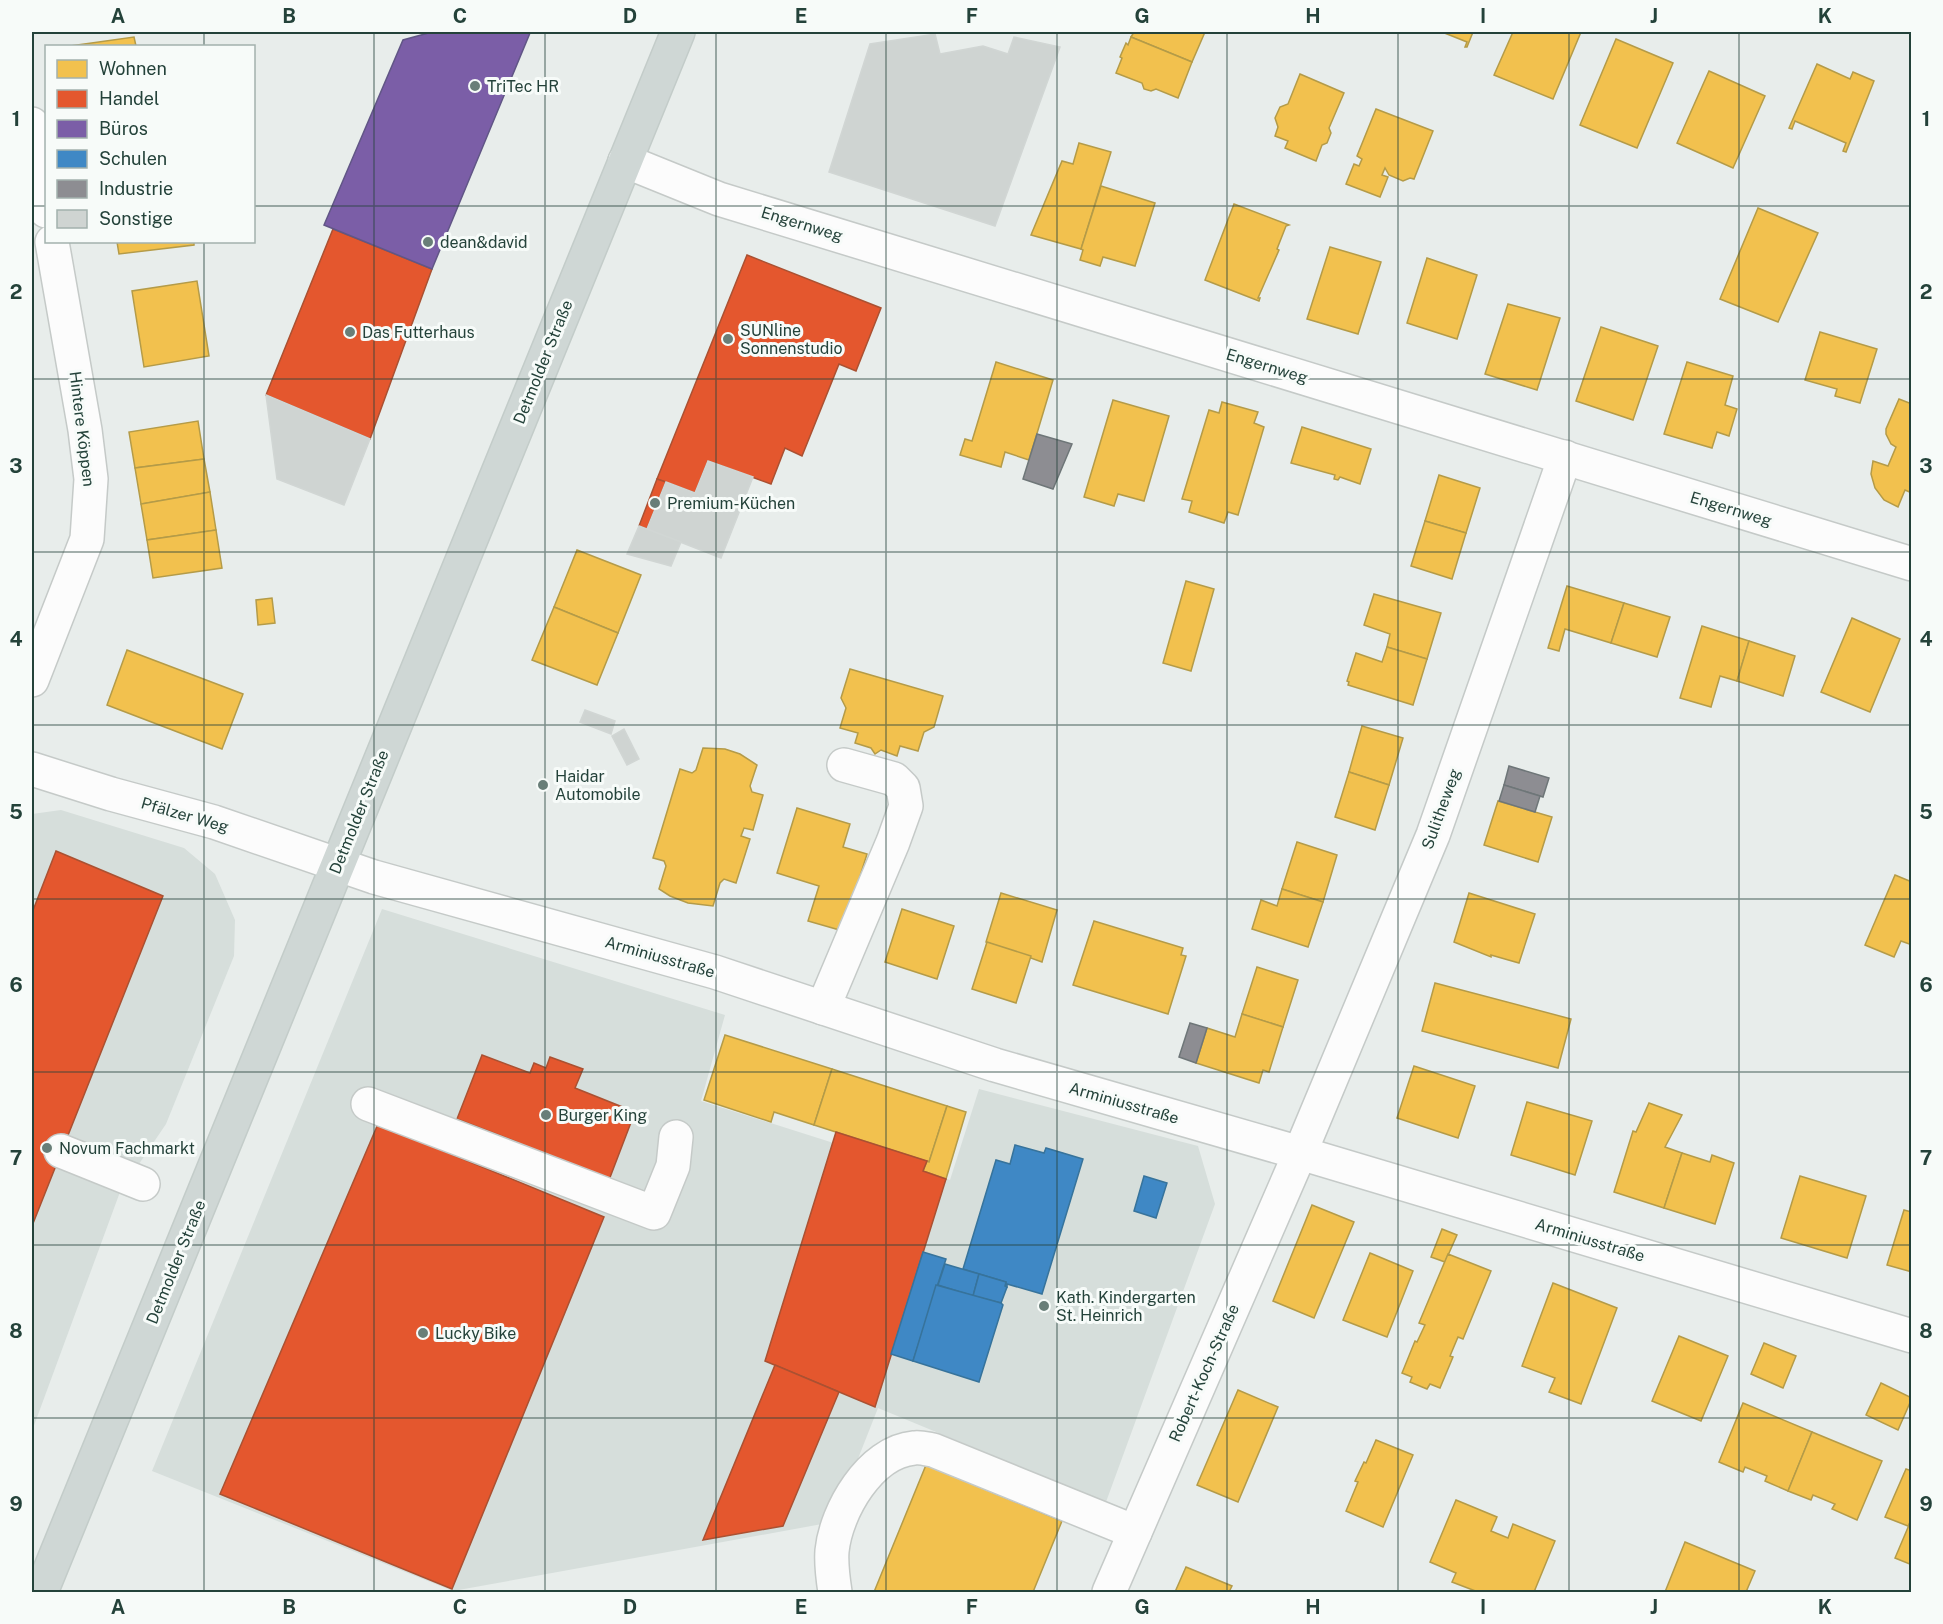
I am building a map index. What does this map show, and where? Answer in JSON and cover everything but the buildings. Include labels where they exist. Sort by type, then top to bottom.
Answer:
[{"type":"main road","name":"Detmolder Straße","points":[[40,1593],[42,1563],[338,864],[678,32]]},
{"type":"street","points":[[32,124],[45,205]]},
{"type":"street","name":"Engernweg","points":[[625,161],[719,199],[1911,564]]},
{"type":"street","name":"Hintere Köppen","points":[[32,680],[87,539],[91,479],[85,430],[52,243]]},
{"type":"street","name":"Sulitheweg","points":[[1300,1153],[1433,835],[1565,458]]},
{"type":"street","points":[[823,1008],[906,806],[903,788],[894,779],[844,765]]},
{"type":"street","name":"Pfälzer Weg","points":[[32,769],[111,794],[214,822],[338,864]]},
{"type":"street","name":"Arminiusstraße","points":[[338,864],[382,879],[715,972],[995,1065],[1300,1153],[1911,1336]]},
{"type":"street","points":[[368,1104],[654,1213],[673,1166],[676,1137]]},
{"type":"street","points":[[61,1152],[143,1184]]},
{"type":"street","name":"Robert-Koch-Straße","points":[[1108,1593],[1300,1153]]},
{"type":"street","points":[[835,1593],[832,1551],[838,1522],[856,1489],[873,1466],[891,1455],[914,1448],[933,1450],[1135,1532]]},
{"type":"shaded area","points":[[61,810],[184,848],[215,874],[235,920],[234,956],[166,1124],[120,1192],[32,1431],[32,814]]},
{"type":"shaded area","points":[[382,909],[725,1015],[701,1101],[950,1180],[979,1089],[1198,1146],[1215,1204],[1106,1502],[878,1408],[833,1522],[453,1591],[152,1471]]},
{"type":"place","name":"TriTec HR","points":[[475,86]]},
{"type":"place","name":"dean&david","points":[[428,242]]},
{"type":"place","name":"Das Futterhaus","points":[[350,332]]},
{"type":"place","name":"SUNline Sonnenstudio","points":[[728,339]]},
{"type":"place","name":"Premium-Küchen","points":[[655,503]]},
{"type":"place","name":"Haidar Automobile","points":[[543,785]]},
{"type":"place","name":"Burger King","points":[[546,1115]]},
{"type":"place","name":"Novum Fachmarkt","points":[[47,1148]]},
{"type":"place","name":"Kath. Kindergarten St. Heinrich","points":[[1044,1306]]},
{"type":"place","name":"Lucky Bike","points":[[423,1333]]}]
